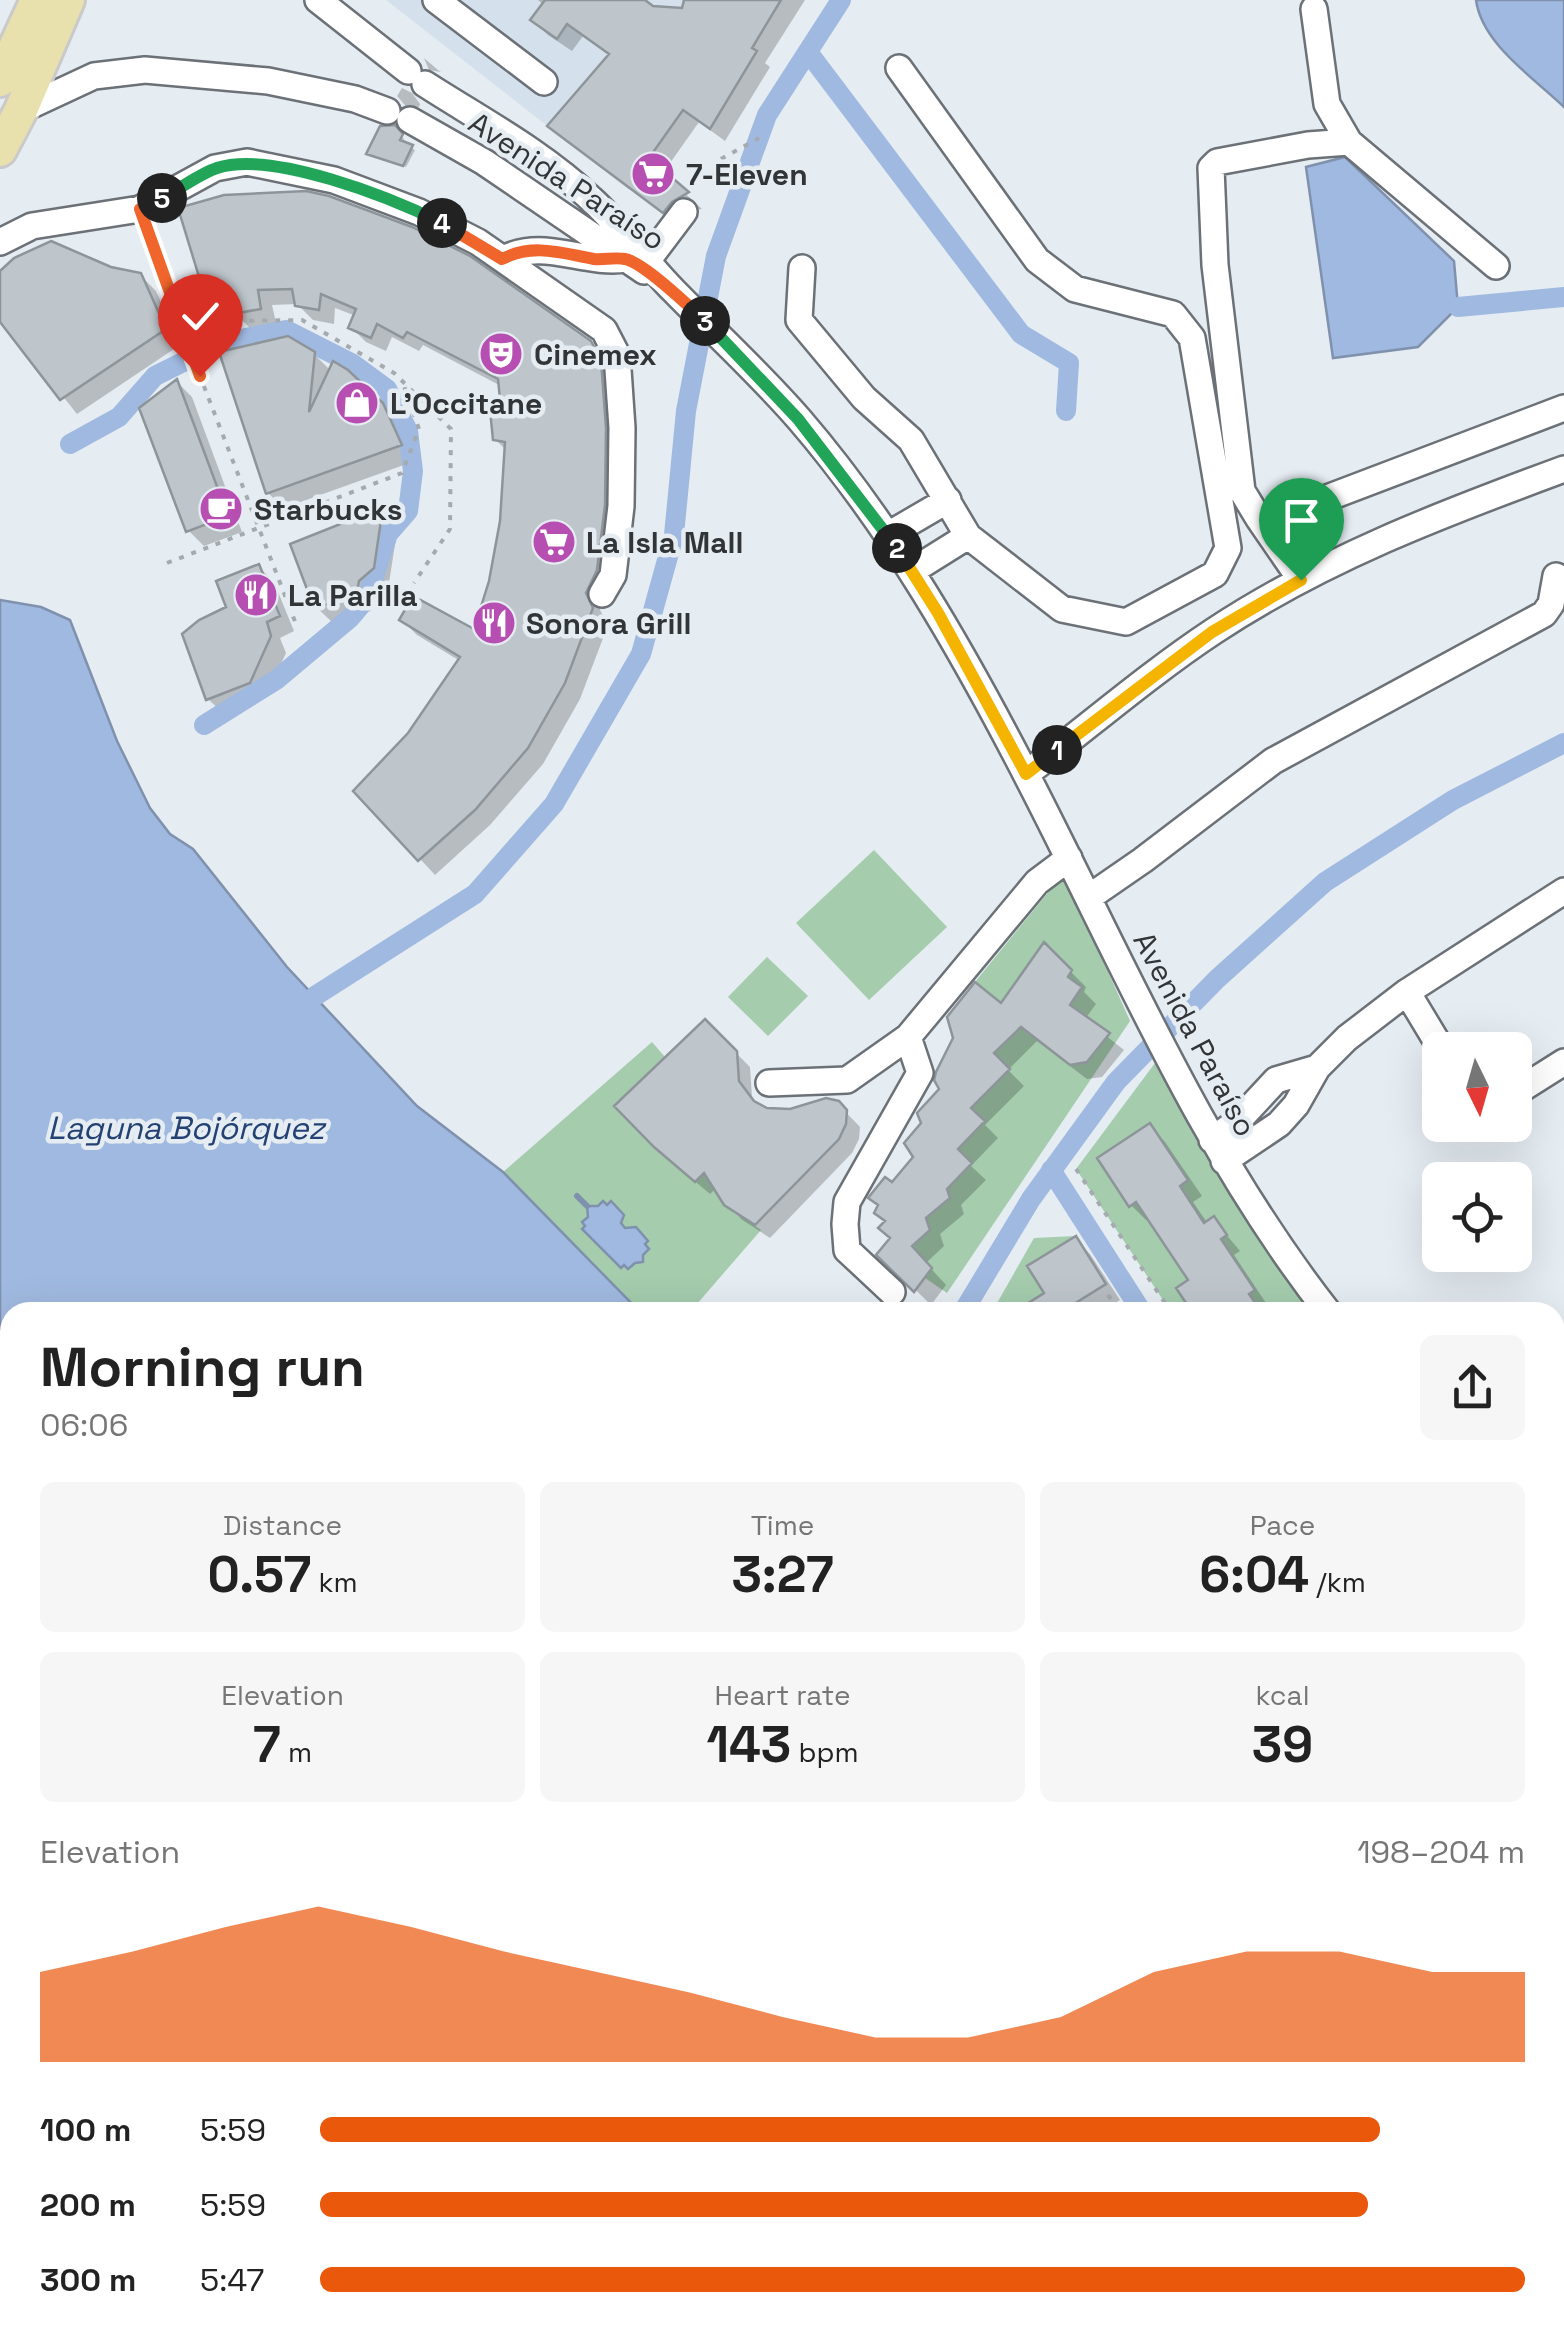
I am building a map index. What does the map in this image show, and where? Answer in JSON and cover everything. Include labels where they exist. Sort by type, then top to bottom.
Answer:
[{"type":"main road","points":[[0,80],[37,0]]},
{"type":"main road","points":[[0,150],[68,0]]},
{"type":"street","name":"Avenida Paraíso","points":[[318,0],[417,77],[590,198],[639,263]]},
{"type":"street","points":[[436,0],[544,82]]},
{"type":"street","points":[[1314,9],[1327,104],[1349,142],[1496,266]]},
{"type":"street","points":[[802,268],[799,320],[864,398],[911,440],[968,536],[1062,609],[1126,622],[1216,574],[1228,548],[1192,338],[1173,314],[1075,289],[1037,260],[899,68]]},
{"type":"street","name":"Avenida Paraíso","points":[[21,110],[94,76],[144,70],[268,80],[354,99],[399,115],[484,162],[639,263],[674,292],[798,419],[912,570],[1026,774],[1145,1014],[1218,1150],[1316,1302]]},
{"type":"street","points":[[1308,146],[1327,104]]},
{"type":"street","points":[[484,162],[504,136]]},
{"type":"street","points":[[1301,580],[1242,491],[1215,265],[1211,168],[1217,162],[1349,142]]},
{"type":"street","points":[[0,242],[32,226],[140,209],[215,168],[247,162],[334,180],[419,212],[478,242],[604,330],[617,355],[622,428],[621,506],[613,575],[602,594]]},
{"type":"street","points":[[502,259],[540,248],[597,260],[639,263],[684,212]]},
{"type":"street","points":[[1258,519],[1314,503],[1564,408]]},
{"type":"street","points":[[1026,774],[1212,632],[1301,580],[1369,544],[1441,513],[1564,469]]},
{"type":"street","points":[[888,535],[948,500]]},
{"type":"street","points":[[912,570],[968,536]]},
{"type":"street","points":[[1088,898],[1274,761],[1544,614],[1551,604],[1556,576]]},
{"type":"street","points":[[769,1083],[847,1080],[908,1037],[1037,882],[1069,858]]},
{"type":"street","points":[[1218,1150],[1237,1122],[1276,1080],[1316,1068],[1406,992],[1564,891]]},
{"type":"street","points":[[1406,992],[1431,1032]]},
{"type":"street","points":[[892,1292],[848,1250],[844,1224],[847,1202],[920,1073],[908,1037]]},
{"type":"street","points":[[1532,1082],[1564,1062]]},
{"type":"path","points":[[720,159],[759,138]]},
{"type":"path","points":[[140,209],[296,624]]},
{"type":"path","points":[[186,333],[237,321],[302,320],[394,373],[451,429],[450,529],[414,583]]},
{"type":"path","points":[[167,564],[402,473],[420,429],[403,382]]},
{"type":"path","points":[[1076,1168],[1163,1302]]},
{"type":"path","points":[[1108,1295],[1113,1302]]},
{"type":"shaded area","points":[[386,0],[780,0],[710,129],[683,110],[628,189]]},
{"type":"green space","points":[[874,850],[947,927],[869,1000],[796,923]]},
{"type":"green space","points":[[1064,873],[1130,1021],[947,1293],[925,1278],[932,1268],[912,1246],[930,1230],[926,1218],[950,1198],[947,1189],[972,1164],[958,1149],[985,1122],[971,1108],[1010,1069],[994,1053],[1017,1031],[1021,1019],[975,982]]},
{"type":"green space","points":[[767,957],[808,996],[768,1036],[728,997]]},
{"type":"green space","points":[[652,1042],[665,1057],[615,1106],[655,1147],[718,1086],[738,1214],[761,1230],[699,1302],[630,1302],[503,1172]]},
{"type":"green space","points":[[1158,1059],[1304,1294],[1304,1302],[1255,1302],[1180,1186],[1188,1180],[1150,1124],[1097,1159],[1128,1206],[1136,1202],[1188,1280],[1176,1288],[1185,1302],[1164,1302],[1076,1169]]},
{"type":"green space","points":[[1075,1236],[1028,1266],[1044,1293],[1030,1302],[998,1302],[1034,1238]]},
{"type":"water","points":[[1476,0],[1564,0],[1564,107],[1499,46],[1480,16]]},
{"type":"water","points":[[1345,157],[1454,261],[1458,307],[1418,347],[1333,358],[1306,167]]},
{"type":"water","name":"Laguna Bojórquez","points":[[0,600],[41,607],[70,620],[117,741],[150,808],[170,834],[193,849],[287,967],[417,1106],[503,1172],[630,1302],[0,1302]]},
{"type":"water","points":[[603,1201],[607,1205],[611,1201],[624,1215],[621,1223],[625,1228],[636,1227],[648,1241],[643,1262],[621,1268],[582,1229],[582,1222],[588,1217],[587,1206],[598,1206]]},
{"type":"building","points":[[545,0],[645,0],[653,6],[682,8],[684,0],[781,0],[752,48],[757,51],[710,129],[683,110],[649,158],[689,192],[663,213],[547,126],[609,54],[567,24],[557,39],[530,20]]},
{"type":"building","points":[[395,125],[403,134],[400,140],[413,145],[403,166],[366,154],[380,126]]},
{"type":"building","name":"La Isla Mall","points":[[306,191],[412,227],[470,256],[591,341],[601,360],[606,428],[605,505],[597,570],[586,593],[593,608],[565,683],[528,748],[475,810],[418,861],[353,791],[408,733],[460,657],[399,620],[413,596],[474,629],[489,581],[500,521],[505,442],[493,440],[490,410],[501,410],[498,379],[407,332],[403,338],[377,324],[371,338],[348,328],[356,309],[321,294],[319,310],[295,306],[292,289],[258,290],[261,309],[232,314],[228,296],[207,303],[178,208],[224,195]]},
{"type":"building","points":[[51,241],[111,267],[141,273],[166,329],[60,400],[0,322],[0,271],[14,258]]},
{"type":"building","points":[[288,336],[315,352],[309,412],[333,361],[383,403],[402,445],[266,494],[219,352]]},
{"type":"building","points":[[177,379],[228,516],[186,532],[139,408]]},
{"type":"building","points":[[383,507],[374,568],[359,581],[356,596],[314,608],[290,544]]},
{"type":"building","points":[[259,564],[280,616],[267,622],[271,636],[250,683],[206,700],[182,634],[199,620],[226,607],[216,581]]},
{"type":"building","points":[[1044,942],[1072,970],[1068,977],[1082,987],[1070,1005],[1110,1033],[1087,1062],[1070,1065],[1021,1027],[994,1053],[1010,1069],[971,1108],[985,1121],[958,1149],[972,1163],[947,1189],[950,1198],[926,1218],[930,1230],[912,1246],[932,1268],[914,1292],[876,1255],[890,1238],[878,1228],[885,1221],[874,1213],[878,1205],[868,1198],[885,1177],[892,1182],[913,1157],[904,1143],[921,1123],[917,1113],[939,1089],[934,1080],[936,1072],[953,1038],[947,1017],[975,982],[1001,1003]]},
{"type":"building","points":[[705,1019],[737,1051],[739,1081],[754,1101],[767,1108],[790,1109],[826,1098],[839,1101],[847,1110],[839,1139],[755,1225],[724,1205],[704,1173],[695,1182],[614,1106]]},
{"type":"building","points":[[1150,1123],[1188,1180],[1180,1186],[1204,1223],[1214,1216],[1227,1235],[1221,1239],[1255,1290],[1249,1294],[1255,1302],[1185,1302],[1176,1288],[1188,1280],[1136,1202],[1129,1207],[1097,1158]]},
{"type":"building","points":[[1076,1236],[1106,1284],[1077,1302],[1030,1302],[1044,1293],[1027,1266]]},
{"type":"waterway","points":[[315,996],[475,894],[554,804],[641,654],[674,535],[686,411],[716,256],[767,115],[841,0]]},
{"type":"waterway","points":[[808,52],[1021,334],[1069,363],[1066,411]]},
{"type":"waterway","points":[[1458,307],[1564,297]]},
{"type":"waterway","points":[[70,444],[119,417],[155,376],[221,343],[286,330],[353,364],[387,389],[408,431],[413,471],[408,511],[388,534],[367,598],[350,618],[276,680],[204,725]]},
{"type":"waterway","points":[[969,1302],[1031,1199],[1116,1082],[1217,979],[1325,882],[1453,800],[1564,743]]},
{"type":"waterway","points":[[1051,1170],[1136,1302]]},
{"type":"waterway","points":[[577,1196],[587,1206]]},
{"type":"place","name":"7-Eleven","points":[[653,174]]},
{"type":"place","name":"Cinemex","points":[[501,354]]},
{"type":"place","name":"L'Occitane","points":[[357,403]]},
{"type":"place","name":"Starbucks","points":[[221,509]]},
{"type":"place","name":"La Isla Mall","points":[[554,542]]},
{"type":"place","name":"La Parilla","points":[[256,595]]},
{"type":"place","name":"Sonora Grill","points":[[494,623]]},
{"type":"route","points":[[200,376],[140,209],[215,168],[247,162],[334,180],[419,212],[502,259],[540,248],[597,260],[626,259],[669,287],[744,360],[842,472],[916,576],[1026,774],[1212,632],[1301,580]]}]
